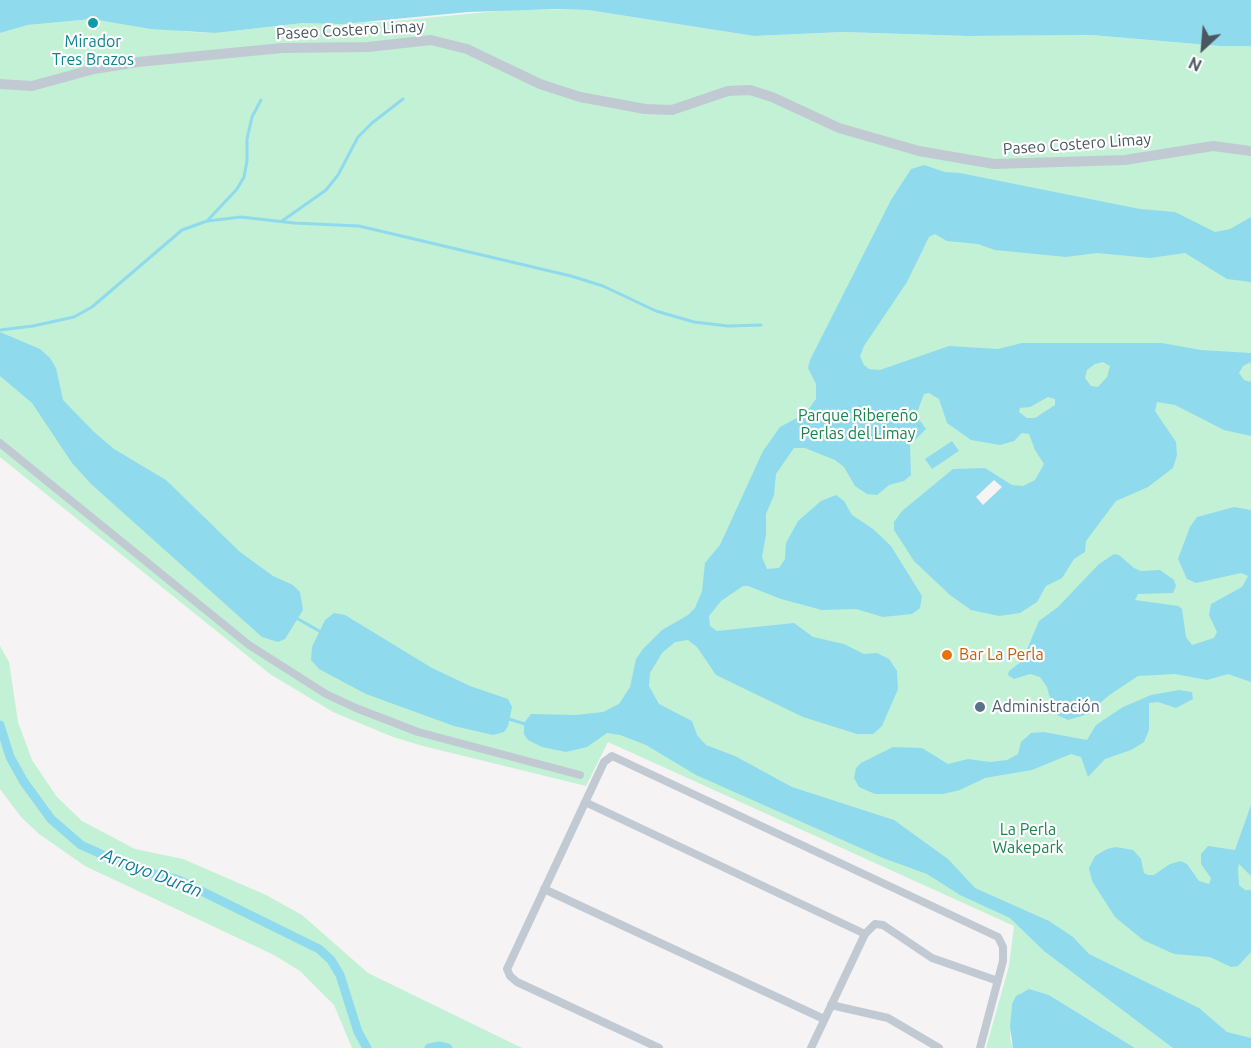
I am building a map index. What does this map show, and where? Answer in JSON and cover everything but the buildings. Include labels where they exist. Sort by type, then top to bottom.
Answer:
[{"type":"street","name":"Paseo Costero Limay","points":[[0,84],[32,86],[94,69],[138,62],[282,48],[368,47],[431,40],[467,49],[540,84],[580,97],[665,110],[685,107],[728,91],[750,90],[772,97],[839,128],[919,150],[994,164],[1125,160],[1213,146],[1251,151]]},
{"type":"street","points":[[0,443],[249,645],[326,694],[418,732],[580,775]]},
{"type":"street","points":[[659,1048],[510,976],[508,965],[606,759],[614,756],[993,933],[1003,947],[1003,961],[980,1048]]},
{"type":"street","points":[[585,802],[865,934]]},
{"type":"street","points":[[544,889],[824,1020]]},
{"type":"street","points":[[811,1048],[865,934],[875,924],[883,925],[927,955],[998,981]]},
{"type":"street","points":[[831,1005],[888,1018],[939,1048]]},
{"type":"green space","name":"Parque Ribereño Perlas del Limay","points":[[518,9],[588,10],[754,36],[843,32],[967,36],[1091,35],[1220,46],[1251,46],[1251,1048],[1135,1048],[1049,995],[1022,992],[1012,1004],[1010,1039],[1013,1048],[986,1048],[1009,966],[1014,926],[608,742],[586,786],[423,746],[393,737],[333,712],[270,674],[0,457],[0,33],[28,25],[92,19],[190,32],[215,33],[303,23],[384,22]]},
{"type":"green space","points":[[0,646],[9,662],[18,722],[32,760],[57,797],[82,821],[135,849],[183,859],[266,895],[302,915],[368,973],[522,1048],[352,1048],[334,1005],[300,971],[274,955],[85,866],[39,834],[21,817],[0,789]]},
{"type":"water","points":[[0,0],[1251,0],[1251,46],[1220,46],[1091,35],[967,36],[843,32],[754,36],[588,10],[554,9],[468,12],[343,24],[303,23],[215,33],[151,29],[92,19],[28,25],[0,33]]},
{"type":"water","points":[[924,165],[945,172],[960,173],[1140,209],[1175,212],[1215,232],[1230,229],[1251,217],[1251,282],[1227,279],[1185,253],[1150,258],[1097,253],[1066,257],[995,250],[978,244],[947,241],[935,234],[929,237],[907,282],[864,346],[860,356],[864,365],[869,369],[880,370],[949,346],[998,349],[1022,343],[1162,343],[1201,350],[1251,353],[1251,362],[1243,366],[1239,373],[1244,380],[1251,382],[1251,436],[1224,430],[1175,405],[1157,402],[1155,411],[1176,442],[1177,455],[1173,468],[1148,487],[1116,501],[1086,541],[1085,552],[1074,559],[1062,578],[1046,586],[1037,602],[1020,613],[999,616],[971,610],[950,595],[914,561],[894,530],[894,522],[902,511],[953,469],[985,468],[1012,485],[1023,486],[1035,480],[1044,464],[1029,434],[1022,433],[1014,441],[1000,445],[971,440],[947,423],[939,399],[929,393],[924,394],[916,415],[926,429],[910,445],[911,475],[904,481],[889,485],[877,495],[867,494],[855,486],[844,467],[835,460],[805,448],[794,448],[776,474],[774,495],[766,514],[766,535],[762,557],[767,569],[779,568],[785,559],[786,543],[798,521],[821,501],[836,495],[844,501],[852,515],[873,529],[891,546],[922,596],[920,608],[912,614],[883,617],[856,609],[822,610],[743,586],[721,601],[709,616],[710,626],[717,631],[794,623],[813,637],[844,644],[864,654],[877,653],[889,659],[897,671],[898,689],[882,726],[873,734],[857,734],[803,717],[716,675],[697,647],[688,640],[675,642],[662,653],[650,673],[649,686],[659,704],[692,721],[697,735],[706,745],[735,756],[792,787],[894,820],[948,859],[975,888],[1049,921],[1073,937],[1089,954],[1199,1008],[1227,1032],[1251,1038],[1251,1048],[1173,1048],[1044,951],[1010,918],[960,895],[927,874],[883,858],[696,775],[646,745],[620,735],[607,733],[587,747],[566,752],[542,747],[528,740],[524,734],[524,723],[531,714],[576,715],[603,712],[619,704],[630,687],[636,659],[643,649],[662,630],[688,615],[695,608],[702,591],[705,563],[720,545],[763,451],[780,427],[806,413],[816,399],[816,384],[808,368],[810,360],[891,200],[911,169]],"holes":[[[1103,362],[1110,366],[1107,377],[1098,387],[1091,386],[1085,378],[1087,370]],[[1048,397],[1055,399],[1055,405],[1035,418],[1027,418],[1019,412],[1020,408],[1030,407]]]},
{"type":"water","points":[[0,332],[40,349],[50,358],[56,368],[63,400],[94,432],[114,449],[166,480],[240,552],[273,576],[293,585],[300,592],[303,610],[285,639],[278,642],[262,637],[91,484],[72,463],[32,403],[0,376]]},
{"type":"water","points":[[952,441],[959,451],[932,469],[925,459]]},
{"type":"water","points":[[1234,507],[1251,510],[1251,682],[1228,674],[1207,680],[1175,674],[1138,676],[1108,696],[1088,714],[1068,720],[1057,715],[1053,709],[1047,687],[1040,677],[1030,674],[1014,679],[1008,675],[1009,671],[1022,661],[1039,621],[1058,607],[1099,564],[1114,554],[1119,555],[1134,568],[1141,571],[1160,570],[1174,580],[1176,586],[1173,593],[1138,594],[1135,600],[1178,606],[1182,609],[1186,637],[1192,645],[1214,638],[1217,632],[1209,615],[1211,604],[1242,587],[1248,576],[1241,573],[1196,583],[1187,579],[1178,559],[1190,527],[1197,517]]},
{"type":"water","points":[[334,613],[345,615],[432,668],[470,686],[508,699],[512,707],[508,726],[504,732],[493,735],[454,726],[366,694],[319,669],[311,660],[312,647],[325,620]]},
{"type":"water","points":[[1179,690],[1192,692],[1193,699],[1176,708],[1158,702],[1149,703],[1149,730],[1144,742],[1131,750],[1105,759],[1088,777],[1081,757],[1071,754],[1032,770],[985,778],[960,790],[943,794],[875,794],[859,787],[854,778],[856,768],[861,763],[893,747],[922,748],[948,764],[968,759],[990,762],[1007,760],[1018,754],[1021,742],[1031,733],[1044,732],[1087,740],[1096,725],[1123,707],[1151,695]]},
{"type":"water","points":[[1251,805],[1251,876],[1239,864],[1238,868],[1239,885],[1245,890],[1251,890],[1251,952],[1238,966],[1231,967],[1210,957],[1174,954],[1143,940],[1115,917],[1092,881],[1089,868],[1095,856],[1116,847],[1133,850],[1141,859],[1144,873],[1148,875],[1154,875],[1170,864],[1181,861],[1187,864],[1199,881],[1209,884],[1211,878],[1201,864],[1201,854],[1208,846],[1235,850]]},
{"type":"water","points":[[1029,989],[1049,995],[1135,1048],[1013,1048],[1010,1027],[1012,1004],[1016,996]]},
{"type":"pier","points":[[994,480],[1002,487],[983,505],[976,497]]},
{"type":"waterway","points":[[282,221],[326,190],[338,175],[358,137],[403,99]]},
{"type":"waterway","points":[[208,220],[237,189],[244,177],[247,139],[252,117],[261,100]]},
{"type":"waterway","points":[[0,330],[74,317],[92,307],[182,230],[207,221],[241,217],[294,223],[359,226],[571,276],[603,286],[656,311],[694,322],[728,326],[761,325]]},
{"type":"waterway","points":[[298,619],[321,632]]},
{"type":"waterway","points":[[509,719],[525,724]]},
{"type":"waterway","name":"Arroyo Durán","points":[[0,725],[10,757],[24,782],[51,819],[81,845],[137,870],[179,880],[319,949],[331,960],[340,975],[358,1032],[367,1048]]},
{"type":"waterway","name":"Arroyo Durán","points":[[429,1048],[440,1046],[448,1048]]},
{"type":"place","name":"Mirador Tres Brazos","points":[[93,23]]},
{"type":"place","name":"Bar La Perla","points":[[947,655]]},
{"type":"place","name":"Administración","points":[[980,707]]},
{"type":"park label","name":"La Perla Wakepark","points":[[1028,839]]}]
